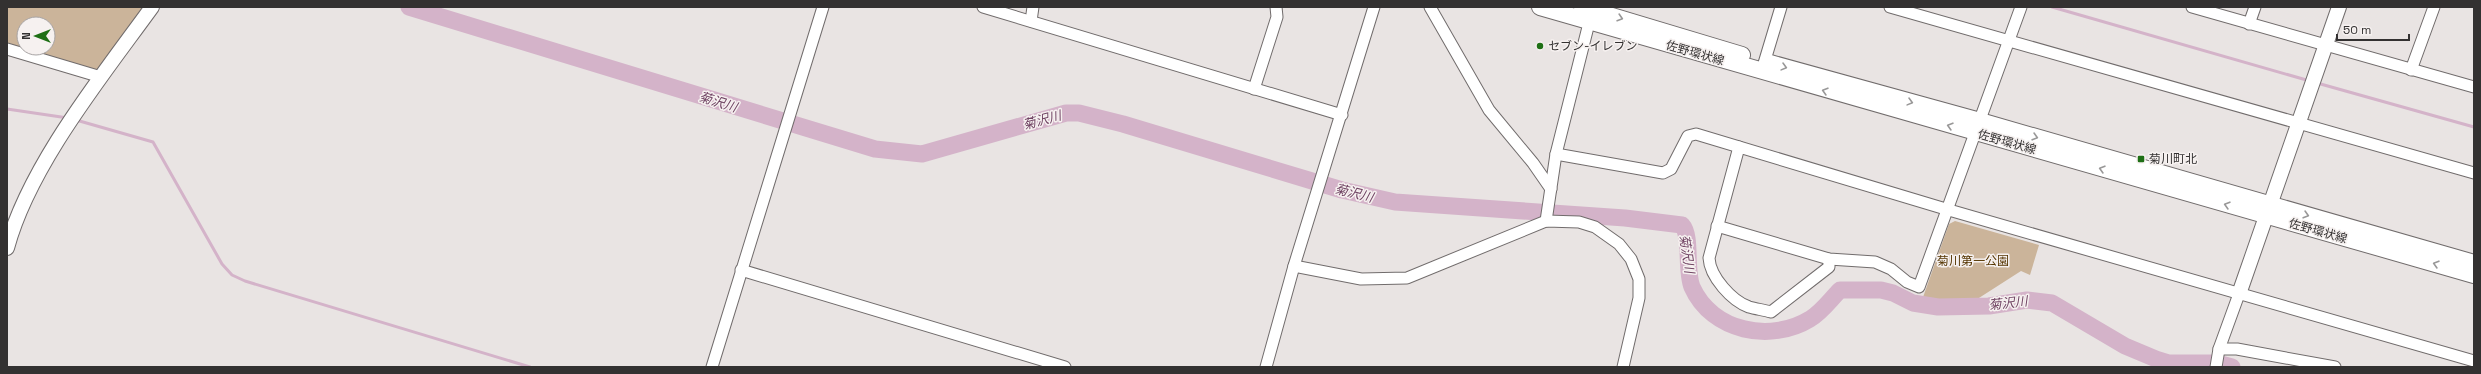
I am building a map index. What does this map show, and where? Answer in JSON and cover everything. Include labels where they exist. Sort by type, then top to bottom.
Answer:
[{"type":"main road","name":"佐野環状線","points":[[1540,7],[1590,12],[1763,67],[2267,210],[2474,275]]},
{"type":"main road","name":"佐野環状線","points":[[2267,210],[2474,263]]},
{"type":"street","points":[[7,248],[9,232],[42,167],[101,76],[152,7]]},
{"type":"street","points":[[712,367],[823,7]]},
{"type":"street","points":[[983,7],[1342,115]]},
{"type":"street","points":[[1031,21],[1033,7]]},
{"type":"street","points":[[1254,89],[1277,17],[1276,7]]},
{"type":"street","points":[[1266,367],[1294,266],[1342,115],[1374,7]]},
{"type":"street","points":[[1430,7],[1489,110],[1533,162],[1551,189]]},
{"type":"street","points":[[1763,67],[1781,7]]},
{"type":"street","points":[[1890,7],[2474,173]]},
{"type":"street","points":[[1717,226],[1829,259],[1875,262],[1919,287],[1949,210],[2021,7]]},
{"type":"street","points":[[2192,7],[2474,87]]},
{"type":"street","points":[[2249,24],[2255,7]]},
{"type":"street","points":[[2216,367],[2219,348],[2340,7]]},
{"type":"street","points":[[2411,70],[2434,7]]},
{"type":"street","points":[[1546,221],[1556,154],[1590,12]]},
{"type":"street","points":[[7,49],[101,76]]},
{"type":"street","points":[[1556,154],[1663,173],[1671,169],[1682,144],[1691,133],[1949,210],[2474,361]]},
{"type":"street","points":[[1739,147],[1709,258],[1710,266],[1722,285],[1749,307],[1771,312],[1817,278],[1829,267],[1829,259]]},
{"type":"street","points":[[1294,266],[1361,279],[1407,278],[1546,221],[1579,222],[1595,227],[1610,235],[1631,258],[1639,279],[1639,298],[1623,367]]},
{"type":"street","points":[[741,270],[1065,367]]},
{"type":"street","points":[[2219,348],[2237,349],[2335,367]]},
{"type":"green space","points":[[7,7],[152,7],[101,77],[30,56],[56,56],[56,16],[16,16],[16,52],[7,49]]},
{"type":"green space","name":"菊川第一公園","points":[[1955,221],[2039,245],[2030,275],[2021,271],[1968,305],[1941,305],[1922,300],[1949,224]]},
{"type":"waterway","name":"菊沢川","points":[[409,7],[875,149],[922,154],[1066,113],[1079,113],[1123,124],[1342,190],[1395,202],[1625,218],[1682,225],[1687,237],[1689,272],[1692,287],[1701,302],[1713,314],[1728,323],[1744,329],[1761,331],[1778,330],[1795,326],[1814,316],[1840,290],[1881,290],[1893,293],[1913,303],[1938,307],[1989,306],[2027,300],[2052,303],[2125,346],[2156,359],[2169,363],[2217,363],[2232,367]]},
{"type":"waterway","points":[[2052,7],[2310,81]]},
{"type":"waterway","points":[[2317,83],[2474,127]]},
{"type":"waterway","points":[[7,109],[68,118]]},
{"type":"waterway","points":[[76,120],[153,142],[222,264],[232,275],[245,281],[530,367]]},
{"type":"place","name":"セブン-イレブン","points":[[1540,46]]},
{"type":"place","name":"菊川町北","points":[[2141,159]]}]
